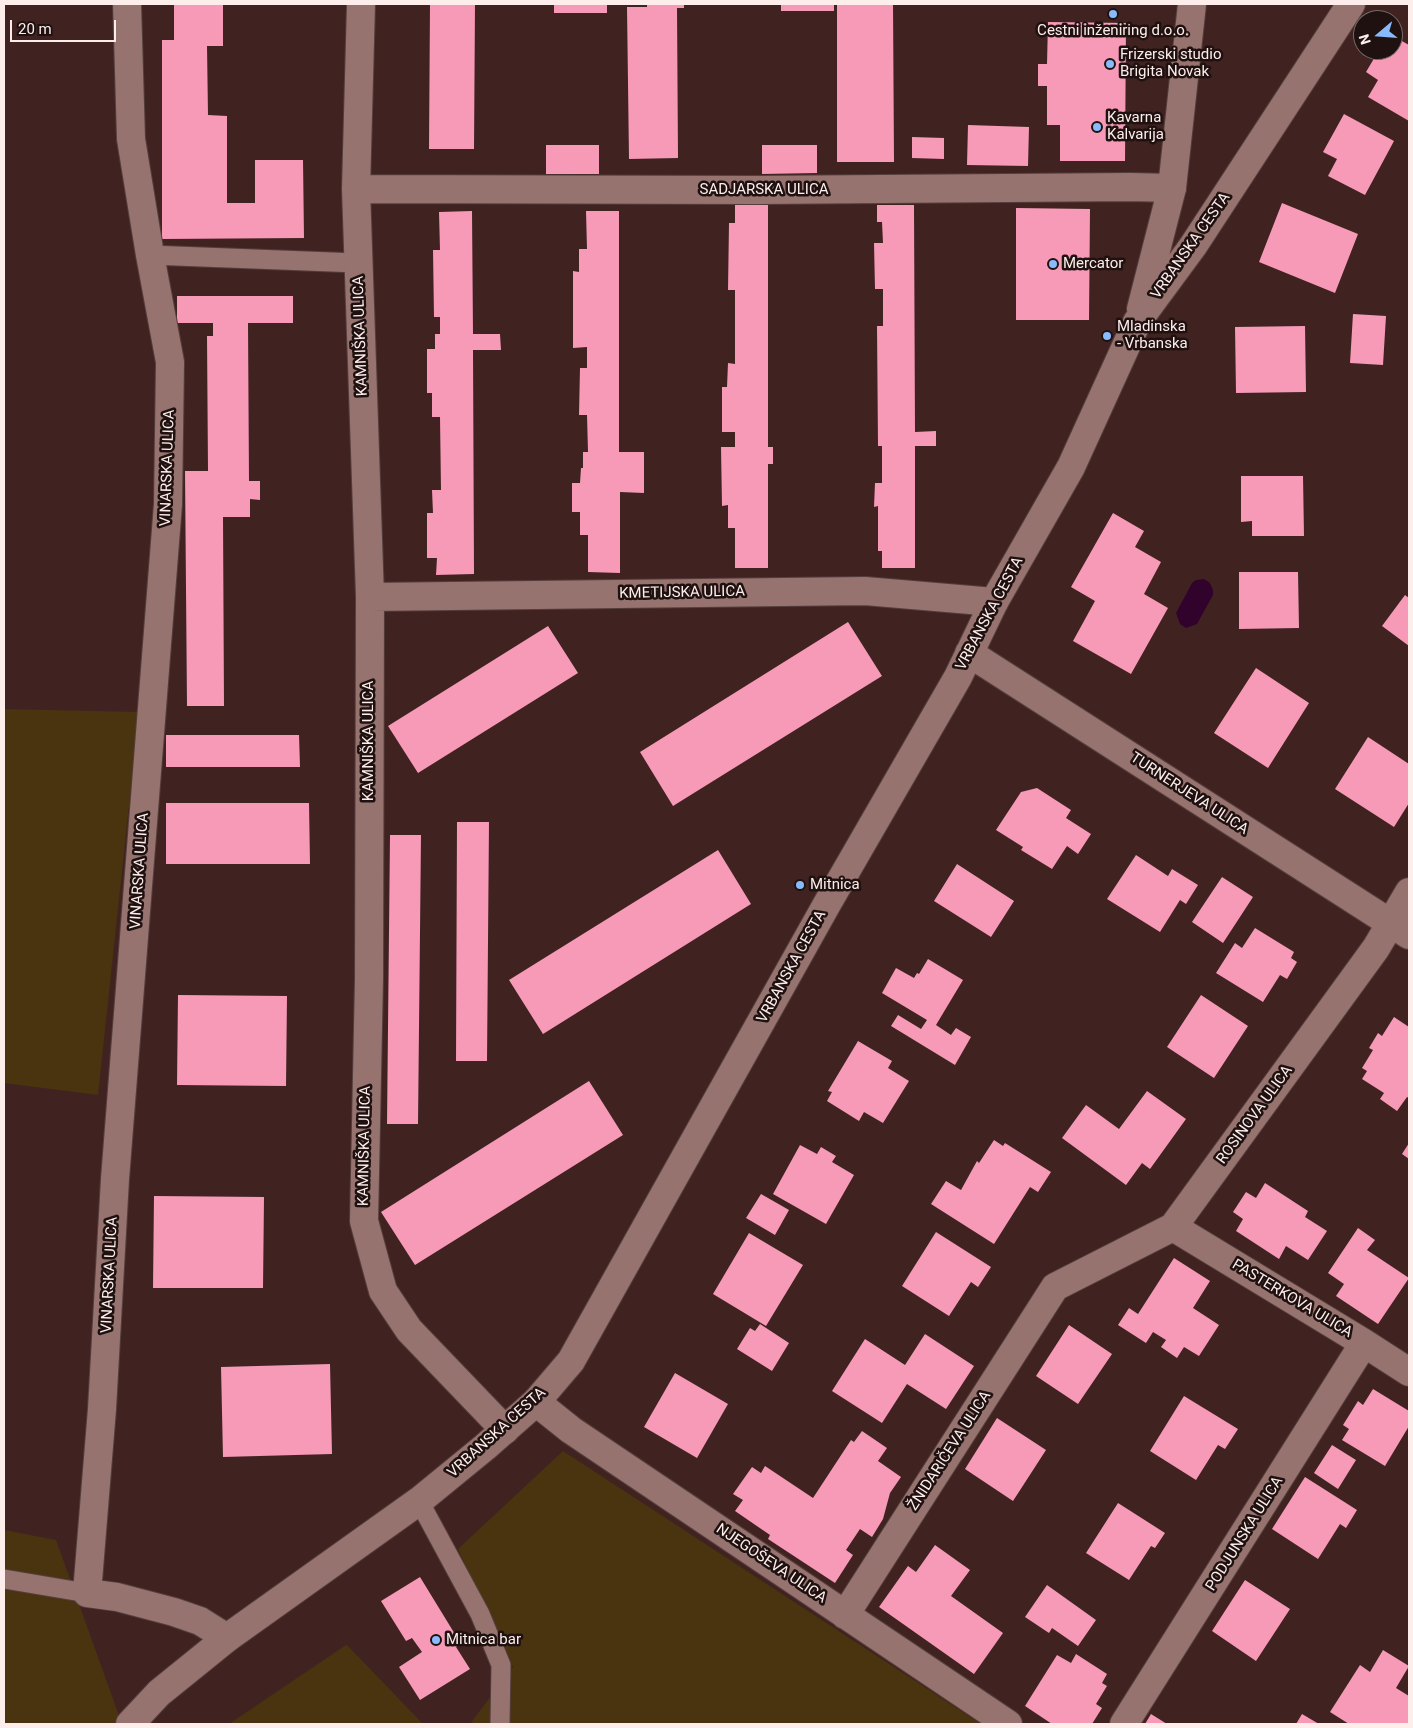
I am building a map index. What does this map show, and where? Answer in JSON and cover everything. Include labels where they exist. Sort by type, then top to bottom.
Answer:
[{"type":"street","name":"VINARSKA ULICA","points":[[87,1593],[102,1409],[116,1179],[168,504],[170,362],[131,139],[128,4]]},
{"type":"street","name":"KAMNIŠKA ULICA","points":[[361,4],[356,189],[370,597],[369,979],[364,1221],[383,1290],[409,1330],[505,1430]]},
{"type":"street","points":[[1137,322],[1172,188],[1192,4]]},
{"type":"street","name":"VRBANSKA CESTA","points":[[130,1724],[159,1693],[227,1638],[419,1501],[536,1402],[571,1361],[827,904],[940,708],[994,602],[1071,467],[1137,322],[1193,246],[1351,4]]},
{"type":"street","name":"SADJARSKA ULICA","points":[[356,189],[796,190],[1172,188]]},
{"type":"street","name":"KMETIJSKA ULICA","points":[[370,597],[865,591],[994,602]]},
{"type":"street","name":"TURNERJEVA ULICA","points":[[969,653],[1400,929]]},
{"type":"street","name":"ROSINOVA ULICA","points":[[1055,1286],[1173,1227],[1376,948],[1400,929],[1409,892]]},
{"type":"street","name":"PASTERKOVA ULICA","points":[[1173,1227],[1409,1372]]},
{"type":"street","name":"ŽNIDARIČEVA ULICA","points":[[845,1615],[1055,1286]]},
{"type":"street","name":"PODJUNSKA ULICA","points":[[1124,1724],[1364,1343]]},
{"type":"street","name":"NJEGOŠEVA ULICA","points":[[536,1402],[571,1430],[1008,1724]]},
{"type":"street","points":[[87,1593],[117,1597],[174,1612],[200,1621],[227,1638]]},
{"type":"lane","points":[[150,255],[358,263]]},
{"type":"lane","points":[[419,1501],[480,1614],[501,1665],[500,1724]]},
{"type":"lane","points":[[4,1579],[87,1593]]},
{"type":"shaded area","points":[[1204,579],[1210,583],[1213,595],[1197,624],[1186,628],[1180,624],[1176,613],[1192,583],[1196,580]]},
{"type":"shaded area","points":[[4,709],[139,712],[98,1095],[4,1083]]},
{"type":"shaded area","points":[[563,1451],[981,1724],[470,1724],[513,1667],[458,1549]]},
{"type":"shaded area","points":[[4,1530],[56,1540],[122,1724],[4,1724]]},
{"type":"shaded area","points":[[346,1645],[423,1724],[229,1724]]},
{"type":"building","points":[[174,4],[223,4],[223,46],[207,46],[208,115],[227,116],[227,203],[255,203],[255,160],[303,160],[304,238],[162,239],[162,40],[174,40]]},
{"type":"building","points":[[430,4],[475,4],[474,149],[429,149]]},
{"type":"building","points":[[554,4],[607,4],[607,13],[554,13]]},
{"type":"building","points":[[647,4],[684,4],[684,8],[677,8],[678,158],[629,159],[627,7],[647,7]]},
{"type":"building","points":[[781,4],[834,4],[834,11],[781,11]]},
{"type":"building","points":[[837,4],[893,4],[894,162],[837,162]]},
{"type":"building","points":[[1048,22],[1126,23],[1125,161],[1060,161],[1060,125],[1047,125],[1047,86],[1038,86],[1038,64],[1047,64]]},
{"type":"building","points":[[1403,42],[1409,45],[1409,121],[1368,97],[1378,80],[1366,72],[1373,60],[1403,60]]},
{"type":"building","points":[[1344,114],[1394,141],[1365,195],[1328,176],[1337,159],[1323,152]]},
{"type":"building","points":[[968,125],[1029,127],[1028,166],[967,165]]},
{"type":"building","points":[[912,137],[944,138],[944,159],[912,158]]},
{"type":"building","points":[[546,145],[599,145],[599,174],[546,174]]},
{"type":"building","points":[[762,145],[817,145],[817,173],[762,174]]},
{"type":"building","points":[[1282,203],[1358,234],[1335,293],[1259,262]]},
{"type":"building","points":[[735,205],[768,205],[768,447],[773,447],[773,464],[768,464],[768,568],[735,568],[735,528],[728,528],[728,505],[722,506],[721,447],[735,447],[735,432],[722,432],[722,387],[727,387],[728,363],[735,364],[735,290],[728,290],[729,223],[735,223]]},
{"type":"building","points":[[877,205],[914,205],[915,432],[936,431],[936,446],[915,446],[915,568],[882,568],[882,551],[878,551],[878,506],[874,507],[875,483],[882,483],[882,446],[878,446],[877,326],[883,326],[883,289],[875,289],[874,243],[883,243],[882,222],[877,222]]},
{"type":"building","name":"Mercator","points":[[1016,208],[1090,209],[1089,320],[1016,320]]},
{"type":"building","points":[[472,211],[473,334],[500,334],[501,350],[473,350],[474,574],[436,575],[437,558],[427,558],[427,513],[433,513],[432,490],[441,490],[440,417],[432,417],[432,393],[427,393],[427,349],[435,349],[435,334],[440,334],[440,317],[434,317],[433,250],[440,250],[439,212]]},
{"type":"building","points":[[586,211],[619,211],[619,452],[644,452],[644,493],[620,492],[620,573],[588,572],[588,535],[580,535],[580,512],[572,512],[572,483],[580,483],[581,468],[583,468],[583,452],[588,452],[587,415],[579,415],[580,368],[587,368],[587,347],[573,348],[573,271],[579,272],[579,249],[587,249]]},
{"type":"building","points":[[177,296],[293,296],[293,323],[248,323],[249,481],[260,481],[260,500],[250,499],[250,517],[223,517],[224,706],[187,706],[185,471],[208,471],[207,336],[213,336],[213,323],[177,323]]},
{"type":"building","points":[[1353,314],[1386,316],[1383,365],[1350,363]]},
{"type":"building","points":[[1305,326],[1306,392],[1236,393],[1235,327]]},
{"type":"building","points":[[1241,476],[1303,476],[1304,536],[1252,536],[1252,521],[1241,522]]},
{"type":"building","points":[[1113,513],[1144,531],[1135,547],[1161,562],[1144,594],[1168,608],[1131,674],[1073,641],[1095,601],[1071,587]]},
{"type":"building","points":[[1239,572],[1298,572],[1299,628],[1239,629]]},
{"type":"building","points":[[1405,595],[1409,598],[1409,646],[1382,626]]},
{"type":"building","points":[[848,622],[882,676],[673,806],[640,752]]},
{"type":"building","points":[[548,626],[578,673],[418,773],[388,726]]},
{"type":"building","points":[[1256,668],[1309,703],[1268,768],[1214,733]]},
{"type":"building","points":[[166,735],[299,735],[300,767],[166,767]]},
{"type":"building","points":[[1368,737],[1409,764],[1409,803],[1394,827],[1335,789]]},
{"type":"building","points":[[1037,788],[1071,810],[1066,818],[1091,834],[1078,854],[1067,846],[1052,869],[1021,850],[1023,847],[996,830],[1021,792]]},
{"type":"building","points":[[166,803],[309,803],[310,864],[166,864]]},
{"type":"building","points":[[457,822],[489,822],[487,1061],[456,1061]]},
{"type":"building","points":[[390,835],[421,835],[418,1124],[387,1124]]},
{"type":"building","points":[[718,850],[751,904],[543,1034],[509,980]]},
{"type":"building","points":[[1136,855],[1168,876],[1172,869],[1198,885],[1186,904],[1180,900],[1160,932],[1107,899]]},
{"type":"building","points":[[957,864],[1014,901],[991,937],[934,901]]},
{"type":"building","points":[[1222,877],[1253,897],[1223,943],[1192,922]]},
{"type":"building","points":[[1255,928],[1294,952],[1291,958],[1297,962],[1287,979],[1280,975],[1263,1002],[1216,973],[1235,943],[1242,948]]},
{"type":"building","points":[[928,959],[963,980],[936,1025],[951,1035],[956,1028],[971,1037],[955,1065],[891,1026],[898,1015],[921,1029],[927,1020],[882,993],[896,968],[914,978],[917,973],[919,974]]},
{"type":"building","points":[[178,995],[287,996],[286,1086],[177,1085]]},
{"type":"building","points":[[1201,995],[1248,1026],[1214,1078],[1167,1047]]},
{"type":"building","points":[[1394,1017],[1409,1027],[1409,1098],[1407,1097],[1397,1111],[1380,1099],[1384,1093],[1362,1079],[1367,1071],[1362,1068],[1373,1050],[1369,1048],[1378,1033],[1382,1036]]},
{"type":"building","points":[[858,1041],[892,1061],[888,1068],[909,1081],[883,1123],[864,1112],[859,1121],[827,1101],[832,1092],[828,1091]]},
{"type":"building","points":[[589,1081],[623,1135],[415,1265],[381,1212]]},
{"type":"building","points":[[1147,1091],[1186,1119],[1150,1169],[1142,1163],[1126,1185],[1062,1138],[1086,1105],[1119,1129]]},
{"type":"building","points":[[994,1140],[1003,1146],[1005,1143],[1051,1172],[1038,1192],[1030,1187],[994,1244],[931,1204],[946,1181],[961,1190],[977,1161],[979,1163]]},
{"type":"building","points":[[1409,1143],[1409,1159],[1402,1154]]},
{"type":"building","points":[[800,1145],[817,1154],[821,1147],[836,1156],[832,1162],[854,1175],[826,1224],[773,1194]]},
{"type":"building","points":[[1265,1183],[1308,1211],[1305,1217],[1327,1231],[1308,1260],[1286,1246],[1279,1259],[1236,1231],[1243,1219],[1233,1212],[1246,1192],[1256,1198]]},
{"type":"building","points":[[761,1194],[789,1210],[775,1235],[746,1218]]},
{"type":"building","points":[[154,1196],[264,1197],[263,1288],[153,1288]]},
{"type":"building","points":[[1358,1228],[1375,1240],[1367,1250],[1409,1278],[1378,1324],[1336,1296],[1344,1284],[1328,1273]]},
{"type":"building","points":[[936,1232],[991,1267],[978,1287],[971,1282],[949,1316],[902,1286]]},
{"type":"building","points":[[749,1233],[803,1265],[766,1326],[713,1294]]},
{"type":"building","points":[[1174,1258],[1210,1281],[1193,1308],[1219,1325],[1199,1356],[1184,1347],[1177,1358],[1161,1347],[1166,1340],[1153,1332],[1146,1343],[1118,1325],[1129,1308],[1138,1314]]},
{"type":"building","points":[[760,1324],[789,1343],[772,1371],[737,1349],[750,1328],[755,1331]]},
{"type":"building","points":[[1069,1325],[1112,1354],[1078,1404],[1036,1376]]},
{"type":"building","points":[[925,1334],[974,1366],[946,1409],[907,1384],[882,1423],[832,1391],[865,1339],[905,1365]]},
{"type":"building","points":[[330,1364],[332,1454],[223,1457],[221,1367]]},
{"type":"building","points":[[675,1373],[728,1404],[697,1458],[644,1427]]},
{"type":"building","points":[[1373,1389],[1409,1411],[1409,1426],[1385,1466],[1342,1440],[1349,1429],[1343,1425],[1358,1401],[1363,1405]]},
{"type":"building","points":[[1184,1396],[1238,1429],[1225,1449],[1218,1445],[1196,1480],[1150,1451]]},
{"type":"building","points":[[997,1418],[1046,1450],[1013,1501],[965,1469]]},
{"type":"building","points":[[862,1431],[887,1448],[878,1461],[901,1477],[890,1493],[883,1519],[872,1537],[860,1529],[846,1550],[853,1555],[835,1583],[768,1539],[770,1535],[735,1511],[743,1500],[733,1494],[752,1467],[761,1473],[765,1466],[813,1498],[851,1440],[854,1442]]},
{"type":"building","points":[[1332,1445],[1356,1460],[1338,1489],[1314,1473]]},
{"type":"building","points":[[1305,1477],[1357,1510],[1346,1528],[1340,1524],[1318,1559],[1272,1529]]},
{"type":"building","points":[[1118,1503],[1165,1533],[1155,1548],[1151,1546],[1129,1580],[1086,1553]]},
{"type":"building","points":[[935,1545],[970,1570],[951,1596],[1003,1633],[974,1674],[879,1607],[908,1566],[916,1572]]},
{"type":"building","name":"Mitnica bar","points":[[420,1577],[461,1644],[456,1647],[470,1669],[420,1700],[399,1667],[422,1652],[412,1638],[406,1641],[381,1601]]},
{"type":"building","points":[[1245,1580],[1290,1609],[1256,1661],[1212,1631]]},
{"type":"building","points":[[1047,1585],[1096,1620],[1078,1646],[1052,1628],[1049,1633],[1025,1617]]},
{"type":"building","points":[[1383,1650],[1409,1666],[1396,1688],[1409,1696],[1409,1724],[1349,1724],[1330,1712],[1360,1665],[1370,1672]]},
{"type":"building","points":[[1076,1654],[1107,1674],[1102,1683],[1107,1686],[1096,1704],[1102,1708],[1092,1724],[1052,1724],[1025,1706],[1057,1655],[1071,1663]]},
{"type":"building","points":[[1151,1714],[1167,1724],[1145,1724]]},
{"type":"building","points":[[1302,1714],[1319,1724],[1296,1724]]},
{"type":"place","name":"Cestni inženiring d.o.o.","points":[[1113,14]]},
{"type":"place","name":"Frizerski studio Brigita Novak","points":[[1110,64]]},
{"type":"place","name":"Kavarna Kalvarija","points":[[1097,127]]},
{"type":"place","name":"Mercator","points":[[1053,264]]},
{"type":"place","name":"Mladinska - Vrbanska","points":[[1107,336]]},
{"type":"place","name":"Mitnica","points":[[800,885]]},
{"type":"place","name":"Mitnica bar","points":[[436,1640]]}]
